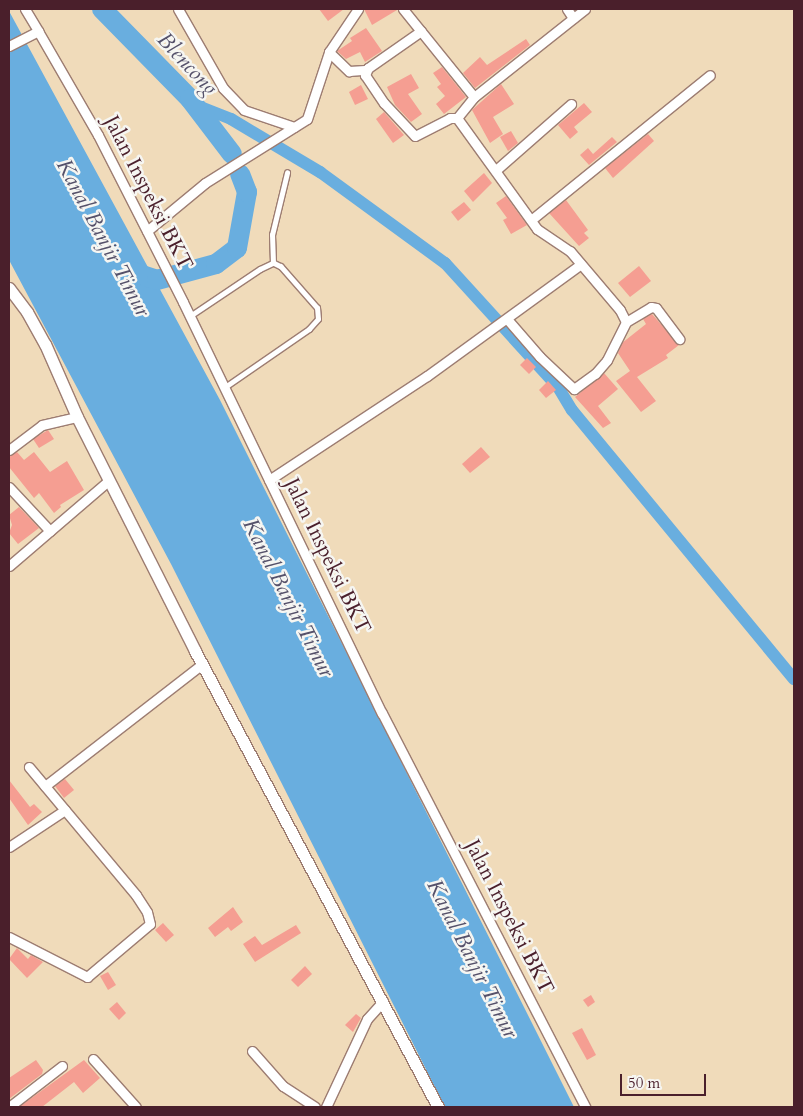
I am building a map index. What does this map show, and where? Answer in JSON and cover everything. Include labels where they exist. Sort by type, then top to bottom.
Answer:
[{"type":"street","name":"Jalan Inspeksi BKT","points":[[24,9],[34,34],[98,135],[225,387],[382,713],[586,1107]]},
{"type":"street","points":[[178,9],[223,88],[244,110],[294,127]]},
{"type":"street","points":[[147,231],[205,184],[307,119],[329,52],[358,9]]},
{"type":"street","points":[[403,9],[474,97]]},
{"type":"street","points":[[567,9],[573,18]]},
{"type":"street","points":[[365,70],[365,75],[409,133],[422,134],[442,121],[458,118],[474,97],[586,9]]},
{"type":"street","points":[[329,52],[349,71],[365,70],[421,31]]},
{"type":"street","points":[[9,46],[34,34]]},
{"type":"street","points":[[531,220],[710,75]]},
{"type":"street","points":[[496,170],[571,104]]},
{"type":"street","points":[[458,118],[537,229],[570,251],[620,310],[626,322]]},
{"type":"street","points":[[269,480],[505,320],[581,264]]},
{"type":"street","points":[[9,288],[28,312],[45,344],[76,417],[202,664],[438,1107]]},
{"type":"street","points":[[505,320],[574,389],[595,374],[607,360],[626,322],[651,307],[656,308],[679,339]]},
{"type":"street","points":[[9,450],[42,425],[76,417]]},
{"type":"street","points":[[9,566],[108,481]]},
{"type":"street","points":[[9,487],[50,531]]},
{"type":"street","points":[[45,786],[202,664]]},
{"type":"street","points":[[9,937],[87,977],[150,924],[147,912],[136,895],[29,767]]},
{"type":"street","points":[[9,847],[65,810]]},
{"type":"street","points":[[326,1107],[367,1019],[383,1001]]},
{"type":"street","points":[[252,1050],[283,1086],[314,1107]]},
{"type":"street","points":[[94,1059],[132,1106]]},
{"type":"street","points":[[9,1107],[62,1066]]},
{"type":"lane","points":[[273,263],[272,235],[288,173]]},
{"type":"lane","points":[[190,316],[260,269],[273,263]]},
{"type":"lane","points":[[225,387],[309,329],[318,319],[317,308],[281,267],[273,263]]},
{"type":"water","name":"Kanal Banjir Timur","points":[[9,11],[220,400],[574,1107],[445,1107],[171,564],[9,260]]},
{"type":"building","points":[[319,9],[344,9],[328,21]]},
{"type":"building","points":[[364,9],[397,9],[397,10],[372,25]]},
{"type":"building","points":[[366,28],[382,51],[365,62],[360,52],[346,59],[337,51],[352,41],[350,38]]},
{"type":"building","points":[[526,39],[530,45],[475,88],[463,73],[480,57],[487,65]]},
{"type":"building","points":[[442,67],[466,97],[444,114],[436,104],[445,96],[437,87],[441,84],[433,73]]},
{"type":"building","points":[[411,74],[419,88],[408,94],[422,114],[411,122],[395,105],[387,87]]},
{"type":"building","points":[[501,84],[514,104],[493,117],[503,134],[490,143],[472,110]]},
{"type":"building","points":[[361,85],[368,99],[355,105],[349,92]]},
{"type":"building","points":[[584,103],[592,112],[574,127],[578,132],[570,139],[558,125]]},
{"type":"building","points":[[384,112],[404,135],[393,143],[376,119]]},
{"type":"building","points":[[511,131],[518,143],[508,151],[500,137]]},
{"type":"building","points":[[648,134],[654,141],[613,178],[605,168]]},
{"type":"building","points":[[612,137],[617,142],[589,165],[580,155],[588,148],[593,154]]},
{"type":"building","points":[[484,173],[492,183],[473,202],[464,191]]},
{"type":"building","points":[[506,196],[527,225],[511,234],[503,220],[507,218],[496,203]]},
{"type":"building","points":[[566,200],[588,230],[584,233],[589,238],[579,246],[549,213]]},
{"type":"building","points":[[464,202],[471,210],[458,221],[451,212]]},
{"type":"building","points":[[639,266],[651,281],[630,297],[618,283]]},
{"type":"building","points":[[652,314],[679,345],[666,355],[668,358],[637,377],[656,401],[641,412],[616,381],[630,371],[618,353],[622,343],[646,324],[643,319]]},
{"type":"building","points":[[527,358],[536,367],[529,374],[520,365]]},
{"type":"building","points":[[604,373],[618,389],[598,406],[611,423],[603,428],[575,397]]},
{"type":"building","points":[[548,381],[556,390],[546,398],[539,390]]},
{"type":"building","points":[[48,430],[54,439],[39,448],[33,439]]},
{"type":"building","points":[[481,447],[490,457],[470,473],[462,464]]},
{"type":"building","points":[[17,452],[24,460],[34,452],[50,472],[67,461],[84,490],[60,505],[61,507],[54,513],[39,493],[34,498],[9,467],[9,456]]},
{"type":"building","points":[[19,507],[39,528],[18,544],[9,533],[12,525],[9,515]]},
{"type":"building","points":[[65,779],[74,790],[64,798],[55,786]]},
{"type":"building","points":[[9,780],[30,807],[34,804],[42,812],[28,825],[9,798]]},
{"type":"building","points":[[233,907],[243,922],[231,931],[228,927],[215,937],[208,928]]},
{"type":"building","points":[[163,923],[174,935],[166,942],[155,930]]},
{"type":"building","points":[[296,925],[301,933],[255,962],[243,944],[255,936],[262,945]]},
{"type":"building","points":[[17,948],[28,959],[31,955],[43,962],[27,978],[9,959]]},
{"type":"building","points":[[305,966],[312,974],[298,987],[291,980]]},
{"type":"building","points":[[108,972],[116,985],[108,990],[100,976]]},
{"type":"building","points":[[591,995],[595,1002],[588,1007],[583,1000]]},
{"type":"building","points":[[117,1002],[126,1013],[119,1020],[109,1009]]},
{"type":"building","points":[[356,1014],[361,1018],[353,1032],[345,1025]]},
{"type":"building","points":[[582,1028],[596,1055],[587,1060],[572,1033]]},
{"type":"building","points":[[36,1060],[43,1070],[42,1074],[9,1099],[9,1078]]},
{"type":"building","points":[[84,1060],[100,1078],[83,1093],[74,1082],[42,1107],[19,1107]]},
{"type":"waterway","name":"Blencong","points":[[102,9],[190,99],[232,154]]},
{"type":"waterway","points":[[193,104],[231,119],[320,172],[445,263],[558,387],[572,410],[794,679]]},
{"type":"waterway","name":"Blencong","points":[[130,271],[157,280],[216,264],[237,248],[247,192],[240,174]]}]
